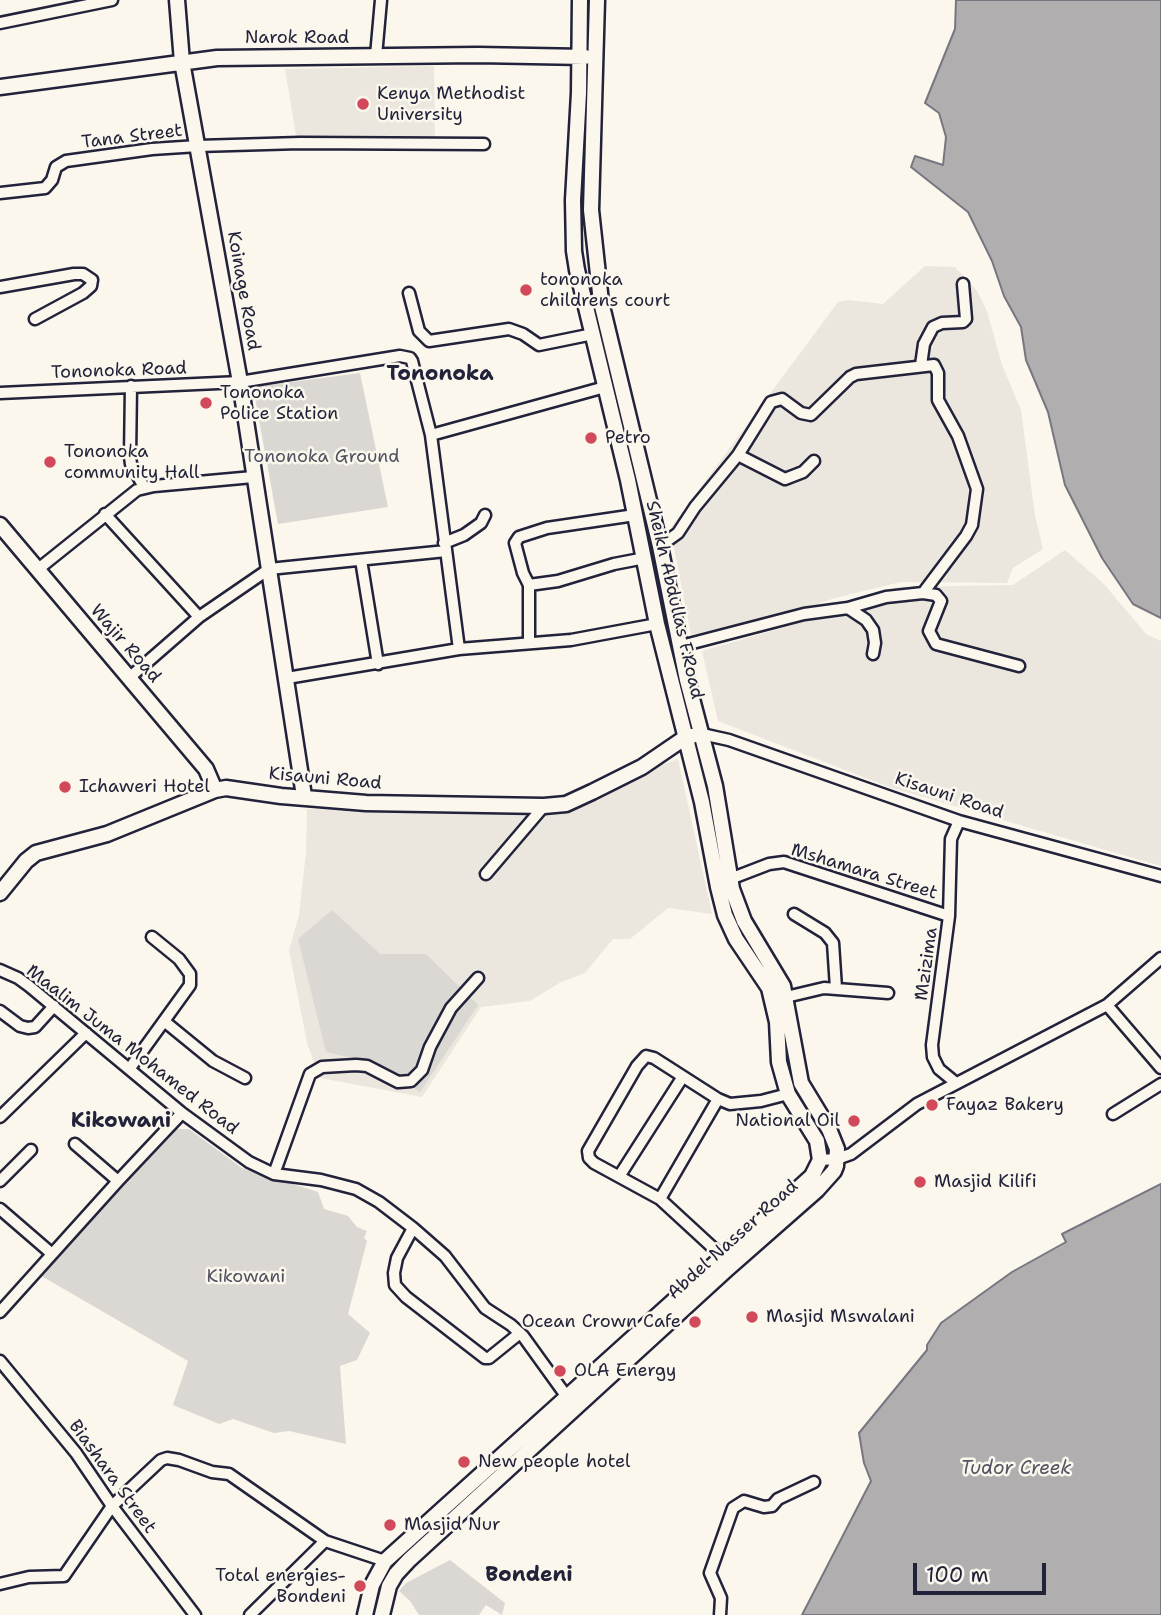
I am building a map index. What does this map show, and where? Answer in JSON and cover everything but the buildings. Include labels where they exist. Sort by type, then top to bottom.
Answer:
[{"type":"main road","name":"Koinage Road","points":[[177,0],[182,62],[240,382],[304,796]]},
{"type":"main road","name":"Sheikh Abdullas F.Road","points":[[580,0],[573,251],[725,915],[736,939],[764,979],[773,998],[779,1062],[788,1094],[817,1141],[820,1160]]},
{"type":"main road","name":"Sheikh Abdullas F.Road","points":[[597,0],[590,180],[594,259],[601,302],[660,546],[687,680],[715,786],[730,879],[744,921],[778,974],[786,997],[801,1083],[829,1129],[837,1149],[837,1159]]},
{"type":"main road","name":"Narok Road","points":[[0,87],[217,58],[596,56]]},
{"type":"main road","name":"Wajir Road","points":[[0,525],[206,769],[215,790]]},
{"type":"main road","name":"Kisauni Road","points":[[0,893],[36,853],[107,834],[215,790],[366,803],[544,806],[566,803],[642,767],[664,752],[704,741]]},
{"type":"main road","name":"Abdel Nasser Road","points":[[365,1615],[372,1585],[385,1561],[542,1429],[817,1190],[834,1171],[837,1159]]},
{"type":"main road","name":"Abdel Nasser Road","points":[[382,1615],[385,1597],[396,1574],[542,1429],[567,1397],[607,1370],[723,1257],[805,1183],[820,1160]]},
{"type":"street","points":[[0,23],[112,0]]},
{"type":"street","points":[[376,56],[381,0]]},
{"type":"street","name":"Tana Street","points":[[0,192],[45,188],[52,180],[56,167],[66,161],[198,146],[300,143],[484,144]]},
{"type":"street","points":[[0,287],[74,274],[83,274],[92,280],[91,286],[83,293],[35,319]]},
{"type":"street","points":[[920,365],[924,344],[933,327],[963,322],[965,319],[963,284]]},
{"type":"street","points":[[410,293],[419,331],[429,341],[509,329],[523,334],[539,345],[593,334]]},
{"type":"street","name":"Tononoka Road","points":[[0,393],[240,382],[407,357],[414,365],[431,435]]},
{"type":"street","points":[[660,546],[678,533],[695,507],[738,455],[766,409],[775,400],[782,399],[802,413],[811,415],[856,374],[934,365],[938,400],[958,436],[977,489],[972,526],[923,593]]},
{"type":"street","points":[[131,386],[130,457],[131,464],[145,487]]},
{"type":"street","points":[[458,649],[431,435],[605,387]]},
{"type":"street","points":[[738,455],[785,479],[803,471],[814,461]]},
{"type":"street","points":[[37,570],[137,490],[253,477]]},
{"type":"street","points":[[105,514],[199,617]]},
{"type":"street","points":[[530,643],[529,584],[515,543],[517,538],[547,528],[635,514]]},
{"type":"street","points":[[129,678],[199,617],[269,569],[361,560],[445,547],[481,523],[485,515]]},
{"type":"street","points":[[529,584],[558,581],[614,564],[645,558]]},
{"type":"street","points":[[361,560],[378,664]]},
{"type":"street","points":[[681,646],[804,614],[848,608],[886,597],[923,593],[936,595],[941,601],[929,631],[936,643],[1019,666]]},
{"type":"street","points":[[848,608],[866,620],[873,630],[873,654]]},
{"type":"street","points":[[287,678],[458,649],[571,640],[657,624]]},
{"type":"street","name":"Kisauni Road","points":[[704,741],[729,740],[940,816],[1161,876]]},
{"type":"street","points":[[486,874],[544,806]]},
{"type":"street","points":[[940,816],[951,839]]},
{"type":"street","points":[[951,839],[959,821]]},
{"type":"street","name":"Mzizima","points":[[951,839],[949,915],[942,958],[933,1057],[939,1069],[956,1083]]},
{"type":"street","name":"Mshamara Street","points":[[730,879],[769,864],[785,862],[949,915]]},
{"type":"street","points":[[794,914],[825,933],[833,943],[836,988]]},
{"type":"street","points":[[130,1069],[190,985],[190,974],[179,960],[152,937]]},
{"type":"street","name":"Abdel Nasser Road","points":[[837,1159],[856,1151],[917,1104],[1107,1005],[1161,958]]},
{"type":"street","name":"Maalim Juma Mohamed Road","points":[[0,970],[18,978],[182,1113],[249,1162],[274,1174],[321,1180],[356,1189],[413,1227],[445,1256],[485,1308],[520,1333],[567,1397]]},
{"type":"street","points":[[274,1174],[310,1073],[322,1067],[356,1065],[373,1069],[398,1082],[411,1081],[422,1070],[430,1047],[451,1008],[478,978]]},
{"type":"street","points":[[786,997],[812,989],[836,988],[888,993]]},
{"type":"street","points":[[1107,1005],[1161,1068]]},
{"type":"street","points":[[0,1011],[20,1027],[28,1028],[35,1027],[54,1006]]},
{"type":"street","points":[[164,1021],[213,1062],[245,1078]]},
{"type":"street","points":[[0,1117],[86,1033]]},
{"type":"street","points":[[723,1257],[660,1199],[594,1163],[589,1158],[588,1151],[637,1066],[646,1056],[654,1058],[718,1099],[737,1104],[788,1094]]},
{"type":"street","points":[[620,1175],[682,1078]]},
{"type":"street","points":[[1112,1114],[1161,1084]]},
{"type":"street","points":[[660,1199],[718,1099]]},
{"type":"street","points":[[0,1312],[51,1253],[182,1113]]},
{"type":"street","points":[[75,1144],[118,1181]]},
{"type":"street","points":[[0,1181],[31,1150]]},
{"type":"street","points":[[820,1160],[837,1159]]},
{"type":"street","points":[[0,1209],[51,1253]]},
{"type":"street","points":[[413,1227],[397,1258],[394,1273],[396,1285],[406,1297],[485,1358],[489,1358],[520,1333]]},
{"type":"street","name":"Biashara Street","points":[[0,1361],[76,1453],[112,1506],[195,1615]]},
{"type":"street","points":[[0,1584],[29,1577],[64,1576],[112,1506],[161,1460],[172,1458],[212,1472],[229,1474],[325,1541],[385,1561]]},
{"type":"street","points":[[720,1615],[721,1598],[710,1573],[733,1508],[744,1501],[764,1507],[772,1506],[786,1495],[814,1482]]},
{"type":"street","points":[[250,1615],[325,1541]]},
{"type":"shaded area","name":"Kenya Methodist University","points":[[434,66],[435,139],[297,141],[285,69]]},
{"type":"shaded area","points":[[925,266],[955,267],[977,291],[987,311],[1002,365],[1021,410],[1035,516],[1043,549],[1013,568],[1007,583],[901,582],[835,598],[784,615],[691,635],[672,526],[838,302],[849,300],[883,304]]},
{"type":"shaded area","points":[[1065,550],[1103,583],[1146,634],[1161,641],[1161,866],[889,787],[718,721],[702,651],[837,612],[897,587],[1013,585]]},
{"type":"shaded area","points":[[678,759],[712,914],[668,908],[630,939],[613,939],[585,973],[561,982],[530,1001],[481,1007],[422,1097],[320,1078],[307,1043],[289,950],[299,915],[306,852],[307,809],[562,813],[589,803],[659,766]]},
{"type":"green space","name":"Tononoka Ground","points":[[360,373],[388,507],[278,524],[253,387]]},
{"type":"green space","points":[[332,910],[380,954],[426,954],[478,1005],[420,1092],[381,1065],[326,1052],[298,939]]},
{"type":"green space","name":"Kikowani","points":[[174,1129],[189,1129],[242,1168],[318,1192],[324,1209],[348,1216],[357,1227],[367,1231],[364,1238],[367,1241],[348,1314],[370,1333],[357,1360],[340,1366],[346,1444],[289,1431],[274,1433],[233,1419],[219,1424],[173,1405],[188,1361],[38,1274]]},
{"type":"green space","points":[[450,1560],[505,1603],[502,1615],[486,1605],[479,1615],[419,1615],[399,1591],[406,1583]]},
{"type":"water","points":[[956,0],[1161,0],[1161,618],[1133,604],[1102,558],[1065,485],[1048,412],[1026,360],[1021,327],[1004,296],[992,261],[968,212],[911,167],[915,156],[943,165],[946,137],[939,113],[925,103],[955,29]]},
{"type":"water","name":"Tudor Creek","points":[[1161,1184],[1161,1615],[802,1615],[871,1481],[864,1463],[859,1433],[927,1350],[927,1345],[941,1323],[1012,1272],[1066,1242],[1062,1234]]},
{"type":"place","name":"Kenya Methodist University","points":[[363,104]]},
{"type":"place","name":"tononoka childrens court","points":[[526,290]]},
{"type":"place","name":"Tononoka Police Station","points":[[206,403]]},
{"type":"place","name":"Petro","points":[[591,438]]},
{"type":"place","name":"Tononoka community Hall","points":[[50,462]]},
{"type":"place","name":"Ichaweri Hotel","points":[[65,787]]},
{"type":"place","name":"Fayaz Bakery","points":[[932,1105]]},
{"type":"place","name":"National Oil","points":[[854,1121]]},
{"type":"place","name":"Masjid Kilifi","points":[[920,1182]]},
{"type":"place","name":"Masjid Mswalani","points":[[752,1317]]},
{"type":"place","name":"Ocean Crown Cafe","points":[[695,1322]]},
{"type":"place","name":"OLA Energy","points":[[560,1371]]},
{"type":"place","name":"New people hotel","points":[[464,1462]]},
{"type":"place","name":"Masjid Nur","points":[[390,1525]]},
{"type":"place","name":"Total energies- Bondeni","points":[[360,1586]]},
{"type":"district","name":"Tononoka","points":[[440,375]]},
{"type":"district","name":"Kikowani","points":[[121,1122]]},
{"type":"district","name":"Bondeni","points":[[529,1576]]}]
